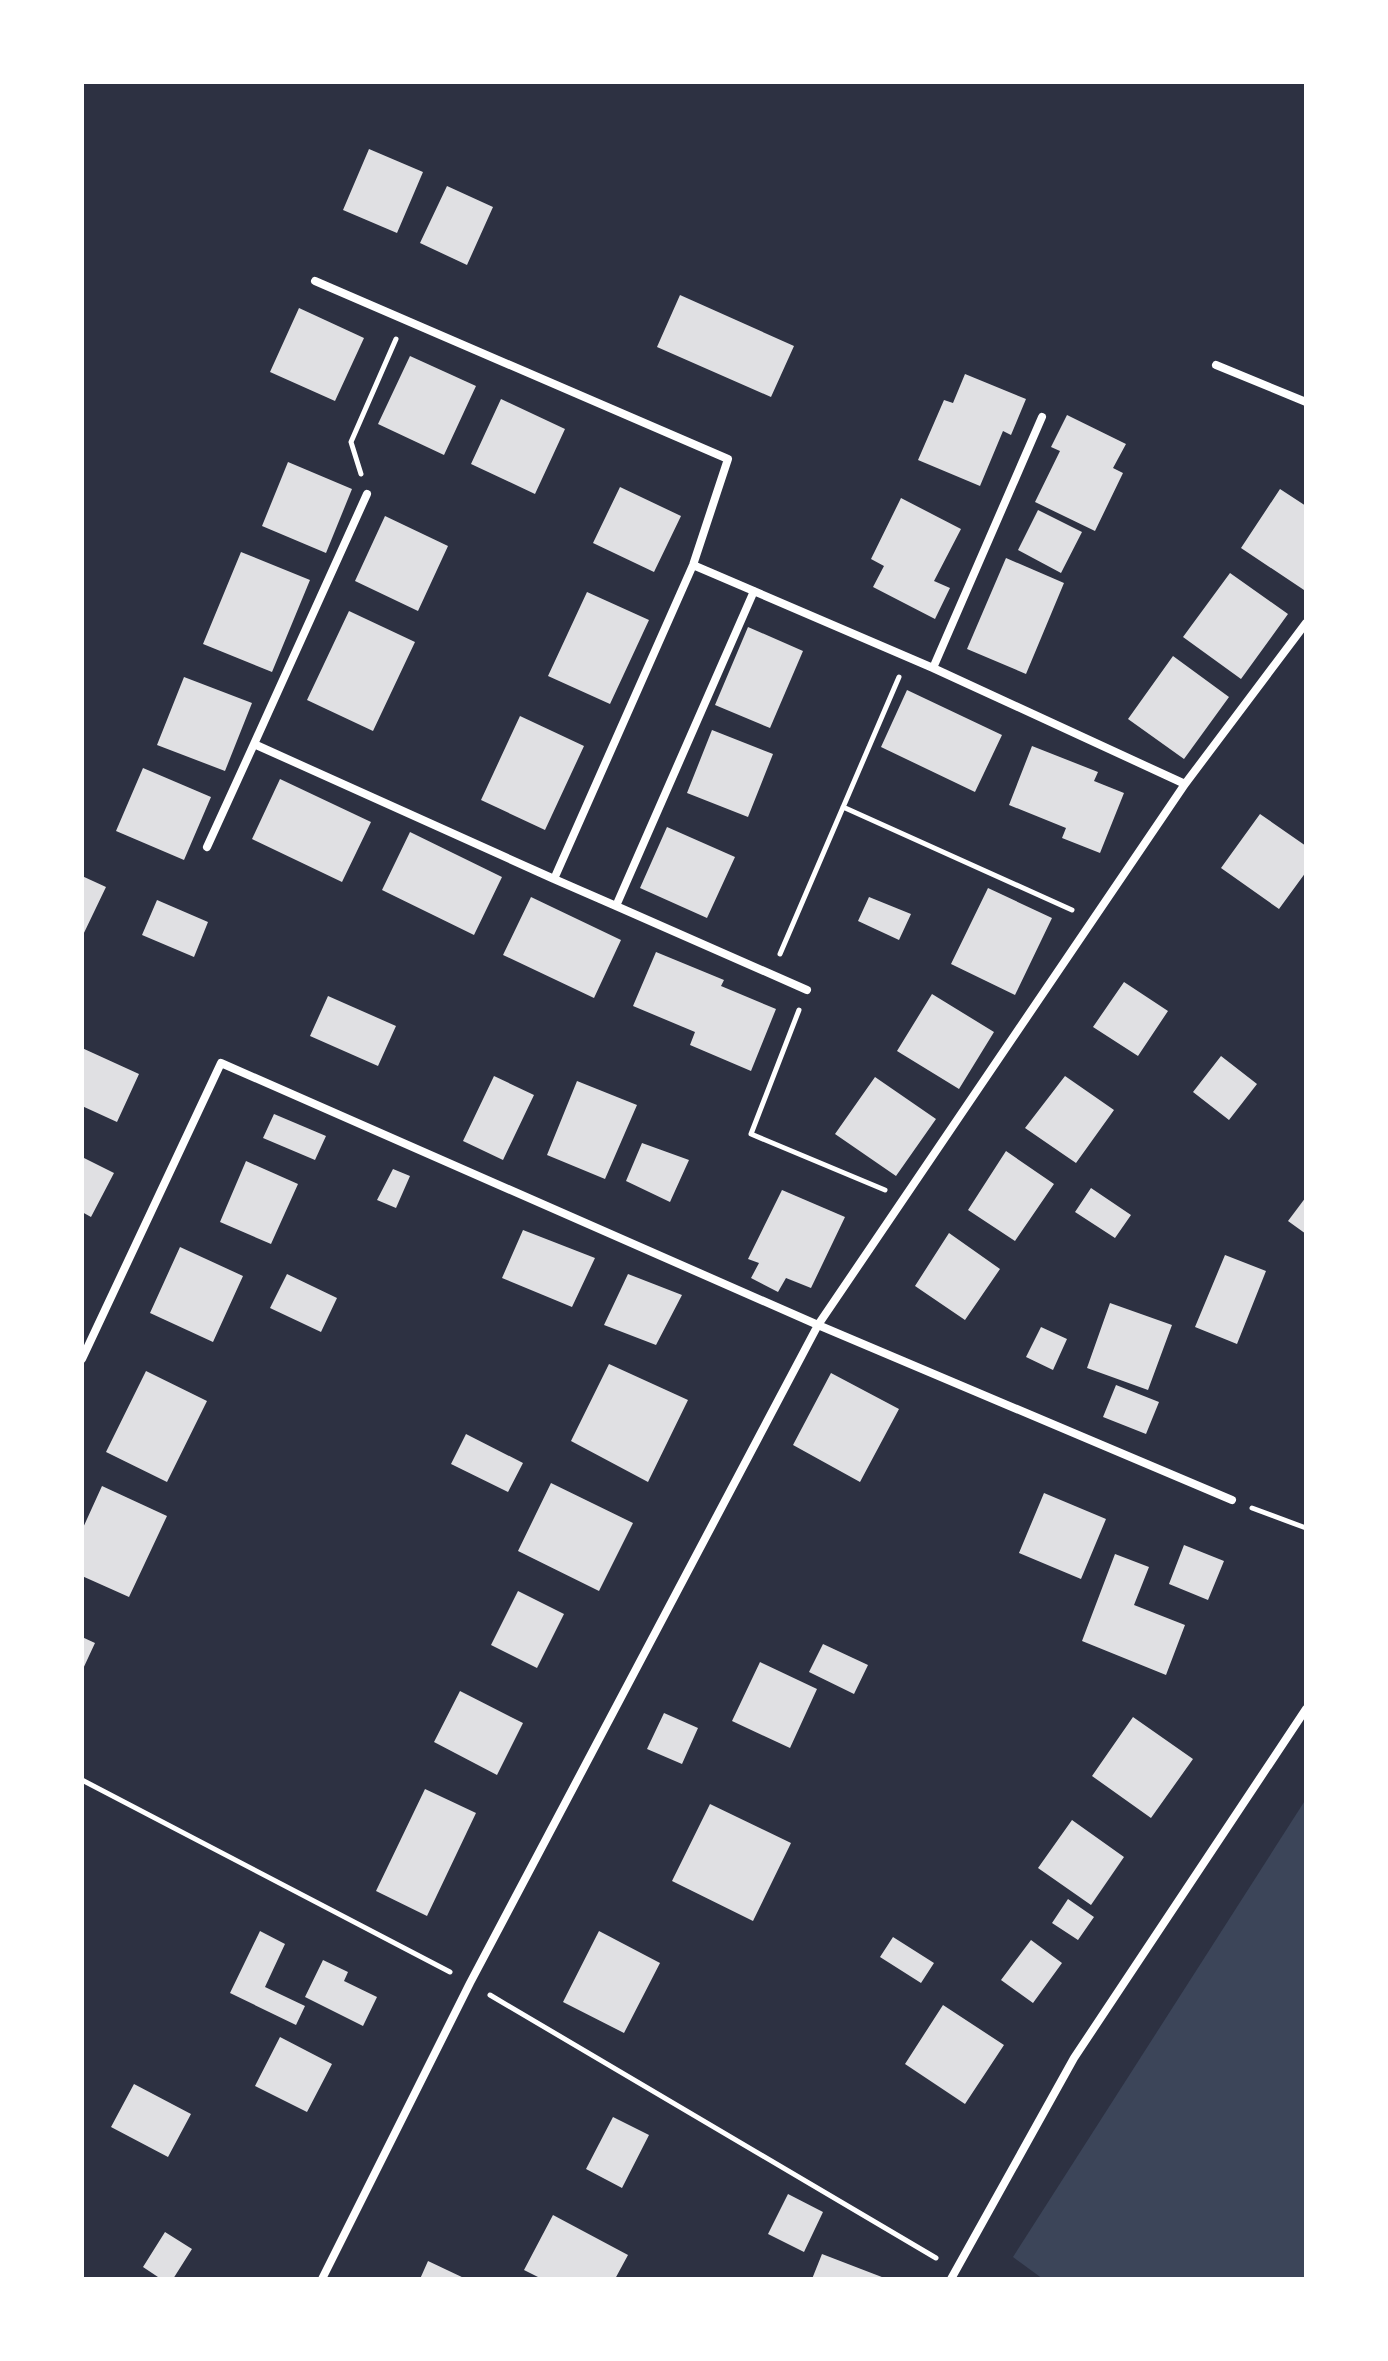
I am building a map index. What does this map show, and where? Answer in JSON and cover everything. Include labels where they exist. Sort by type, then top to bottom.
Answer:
[{"type":"street","points":[[315,281],[728,459],[693,565],[554,879]]},
{"type":"street","points":[[1216,365],[1306,402]]},
{"type":"street","points":[[933,668],[1042,417]]},
{"type":"street","points":[[207,847],[367,494]]},
{"type":"street","points":[[693,565],[933,668],[1185,784]]},
{"type":"street","points":[[616,906],[754,591]]},
{"type":"street","points":[[322,2279],[470,1983],[818,1325],[1185,784],[1306,623]]},
{"type":"street","points":[[254,744],[807,990]]},
{"type":"street","points":[[82,1359],[221,1063],[818,1325],[1232,1500]]},
{"type":"street","points":[[953,2274],[1074,2058],[1306,1709]]},
{"type":"path","points":[[367,494],[351,442],[404,319]]},
{"type":"path","points":[[771,974],[908,657]]},
{"type":"path","points":[[843,807],[1093,920]]},
{"type":"path","points":[[807,990],[751,1134],[904,1198]]},
{"type":"path","points":[[1232,1500],[1306,1528]]},
{"type":"path","points":[[82,1780],[470,1983],[953,2274]]},
{"type":"shaded area","points":[[1306,1799],[1306,2279],[1043,2279],[1013,2257]]},
{"type":"building","points":[[369,149],[423,172],[397,233],[343,210]]},
{"type":"building","points":[[447,186],[493,207],[467,265],[420,243]]},
{"type":"building","points":[[680,295],[794,346],[771,397],[657,347]]},
{"type":"building","points":[[299,308],[364,338],[335,401],[270,372]]},
{"type":"building","points":[[410,356],[476,386],[444,455],[378,424]]},
{"type":"building","points":[[965,374],[1026,399],[1011,435],[1003,431],[980,486],[918,460],[944,400],[953,403]]},
{"type":"building","points":[[501,399],[565,429],[535,494],[471,464]]},
{"type":"building","points":[[1067,415],[1126,444],[1113,468],[1123,473],[1095,531],[1035,502],[1060,451],[1051,447]]},
{"type":"building","points":[[288,462],[352,489],[326,553],[262,526]]},
{"type":"building","points":[[620,487],[681,516],[654,572],[593,543]]},
{"type":"building","points":[[1280,489],[1306,506],[1304,590],[1241,548]]},
{"type":"building","points":[[901,498],[961,529],[934,581],[950,588],[935,619],[873,587],[884,566],[871,559]]},
{"type":"building","points":[[1038,510],[1082,532],[1061,573],[1018,550]]},
{"type":"building","points":[[385,516],[448,546],[418,611],[355,581]]},
{"type":"building","points":[[241,552],[310,580],[272,672],[203,644]]},
{"type":"building","points":[[1006,558],[1064,583],[1026,674],[967,649]]},
{"type":"building","points":[[1230,573],[1288,614],[1241,679],[1183,637]]},
{"type":"building","points":[[587,592],[649,620],[610,704],[548,676]]},
{"type":"building","points":[[349,611],[415,642],[373,731],[307,700]]},
{"type":"building","points":[[748,627],[803,651],[770,728],[715,705]]},
{"type":"building","points":[[1173,656],[1229,697],[1184,759],[1128,719]]},
{"type":"building","points":[[184,677],[252,703],[225,771],[157,745]]},
{"type":"building","points":[[907,690],[1002,735],[975,792],[881,747]]},
{"type":"building","points":[[520,716],[584,746],[545,830],[481,800]]},
{"type":"building","points":[[712,730],[773,754],[748,817],[687,793]]},
{"type":"building","points":[[1032,746],[1098,772],[1094,781],[1124,793],[1100,853],[1062,838],[1066,828],[1009,805]]},
{"type":"building","points":[[143,768],[211,797],[184,860],[116,831]]},
{"type":"building","points":[[280,779],[371,822],[342,882],[252,839]]},
{"type":"building","points":[[1260,814],[1306,846],[1306,872],[1279,909],[1221,868]]},
{"type":"building","points":[[667,827],[735,857],[707,918],[640,888]]},
{"type":"building","points":[[410,832],[502,877],[474,935],[382,890]]},
{"type":"building","points":[[82,876],[106,887],[82,937]]},
{"type":"building","points":[[988,888],[1052,918],[1015,995],[951,964]]},
{"type":"building","points":[[531,897],[621,940],[594,998],[503,955]]},
{"type":"building","points":[[869,897],[911,914],[899,940],[858,921]]},
{"type":"building","points":[[157,900],[208,922],[194,957],[142,935]]},
{"type":"building","points":[[656,952],[724,980],[721,986],[776,1009],[751,1071],[690,1045],[695,1032],[633,1006]]},
{"type":"building","points":[[1124,982],[1168,1011],[1138,1056],[1093,1027]]},
{"type":"building","points":[[932,994],[994,1032],[959,1089],[897,1051]]},
{"type":"building","points":[[328,996],[396,1026],[378,1066],[310,1036]]},
{"type":"building","points":[[82,1048],[139,1074],[117,1122],[82,1106]]},
{"type":"building","points":[[1221,1056],[1257,1084],[1229,1120],[1193,1092]]},
{"type":"building","points":[[494,1076],[534,1095],[503,1160],[463,1141]]},
{"type":"building","points":[[1065,1076],[1114,1110],[1076,1163],[1025,1128]]},
{"type":"building","points":[[875,1077],[936,1119],[896,1176],[835,1134]]},
{"type":"building","points":[[577,1081],[637,1105],[605,1179],[547,1155]]},
{"type":"building","points":[[274,1114],[326,1136],[315,1160],[263,1138]]},
{"type":"building","points":[[642,1143],[689,1160],[670,1202],[626,1181]]},
{"type":"building","points":[[1006,1151],[1054,1184],[1015,1241],[968,1210]]},
{"type":"building","points":[[82,1157],[114,1173],[91,1217],[82,1212]]},
{"type":"building","points":[[246,1161],[298,1184],[271,1244],[220,1222]]},
{"type":"building","points":[[393,1169],[410,1176],[396,1208],[377,1200]]},
{"type":"building","points":[[1091,1188],[1131,1215],[1115,1238],[1075,1212]]},
{"type":"building","points":[[782,1190],[845,1217],[811,1288],[786,1278],[778,1292],[751,1278],[759,1263],[748,1259]]},
{"type":"building","points":[[1306,1197],[1306,1234],[1288,1221]]},
{"type":"building","points":[[523,1230],[595,1258],[572,1307],[502,1278]]},
{"type":"building","points":[[949,1233],[1000,1269],[965,1320],[915,1286]]},
{"type":"building","points":[[180,1247],[243,1276],[213,1342],[150,1313]]},
{"type":"building","points":[[1225,1255],[1266,1271],[1237,1344],[1195,1327]]},
{"type":"building","points":[[287,1274],[337,1298],[321,1332],[270,1308]]},
{"type":"building","points":[[628,1274],[682,1295],[656,1345],[604,1325]]},
{"type":"building","points":[[1110,1303],[1172,1325],[1148,1390],[1087,1368]]},
{"type":"building","points":[[1041,1327],[1067,1339],[1053,1370],[1026,1357]]},
{"type":"building","points":[[609,1364],[688,1400],[648,1482],[571,1441]]},
{"type":"building","points":[[146,1371],[207,1401],[167,1482],[106,1452]]},
{"type":"building","points":[[831,1373],[899,1409],[860,1482],[793,1445]]},
{"type":"building","points":[[1116,1385],[1159,1402],[1146,1434],[1103,1417]]},
{"type":"building","points":[[466,1434],[523,1463],[508,1492],[451,1464]]},
{"type":"building","points":[[551,1483],[633,1523],[599,1591],[518,1551]]},
{"type":"building","points":[[102,1486],[167,1516],[129,1597],[82,1576],[82,1530]]},
{"type":"building","points":[[1044,1493],[1106,1519],[1081,1579],[1019,1553]]},
{"type":"building","points":[[1184,1545],[1224,1561],[1208,1600],[1169,1584]]},
{"type":"building","points":[[1115,1554],[1149,1567],[1134,1605],[1185,1625],[1166,1675],[1082,1641]]},
{"type":"building","points":[[518,1591],[564,1614],[537,1668],[491,1645]]},
{"type":"building","points":[[82,1637],[95,1643],[82,1671]]},
{"type":"building","points":[[823,1644],[868,1665],[854,1694],[809,1672]]},
{"type":"building","points":[[760,1662],[817,1689],[790,1748],[732,1721]]},
{"type":"building","points":[[460,1691],[523,1723],[497,1775],[434,1742]]},
{"type":"building","points":[[664,1713],[698,1728],[682,1764],[647,1749]]},
{"type":"building","points":[[1133,1717],[1193,1759],[1151,1818],[1092,1776]]},
{"type":"building","points":[[425,1789],[476,1813],[427,1916],[376,1891]]},
{"type":"building","points":[[710,1804],[791,1843],[753,1921],[672,1881]]},
{"type":"building","points":[[1072,1820],[1124,1857],[1091,1905],[1038,1868]]},
{"type":"building","points":[[1068,1899],[1094,1917],[1078,1940],[1052,1923]]},
{"type":"building","points":[[260,1931],[285,1944],[265,1987],[305,2006],[296,2025],[230,1993]]},
{"type":"building","points":[[599,1931],[660,1963],[624,2033],[563,2002]]},
{"type":"building","points":[[893,1937],[934,1963],[921,1983],[880,1957]]},
{"type":"building","points":[[1031,1940],[1062,1963],[1033,2003],[1001,1980]]},
{"type":"building","points":[[323,1960],[348,1972],[344,1981],[377,1997],[363,2026],[305,1997]]},
{"type":"building","points":[[943,2005],[1004,2045],[965,2104],[905,2064]]},
{"type":"building","points":[[280,2037],[332,2064],[307,2112],[255,2086]]},
{"type":"building","points":[[134,2084],[191,2114],[168,2157],[111,2127]]},
{"type":"building","points":[[613,2117],[649,2135],[622,2188],[586,2169]]},
{"type":"building","points":[[788,2194],[823,2212],[804,2252],[768,2234]]},
{"type":"building","points":[[553,2215],[628,2255],[615,2279],[542,2279],[524,2270]]},
{"type":"building","points":[[165,2232],[192,2249],[173,2279],[161,2279],[143,2267]]},
{"type":"building","points":[[822,2254],[887,2279],[812,2279]]},
{"type":"building","points":[[428,2261],[466,2279],[420,2279]]}]
